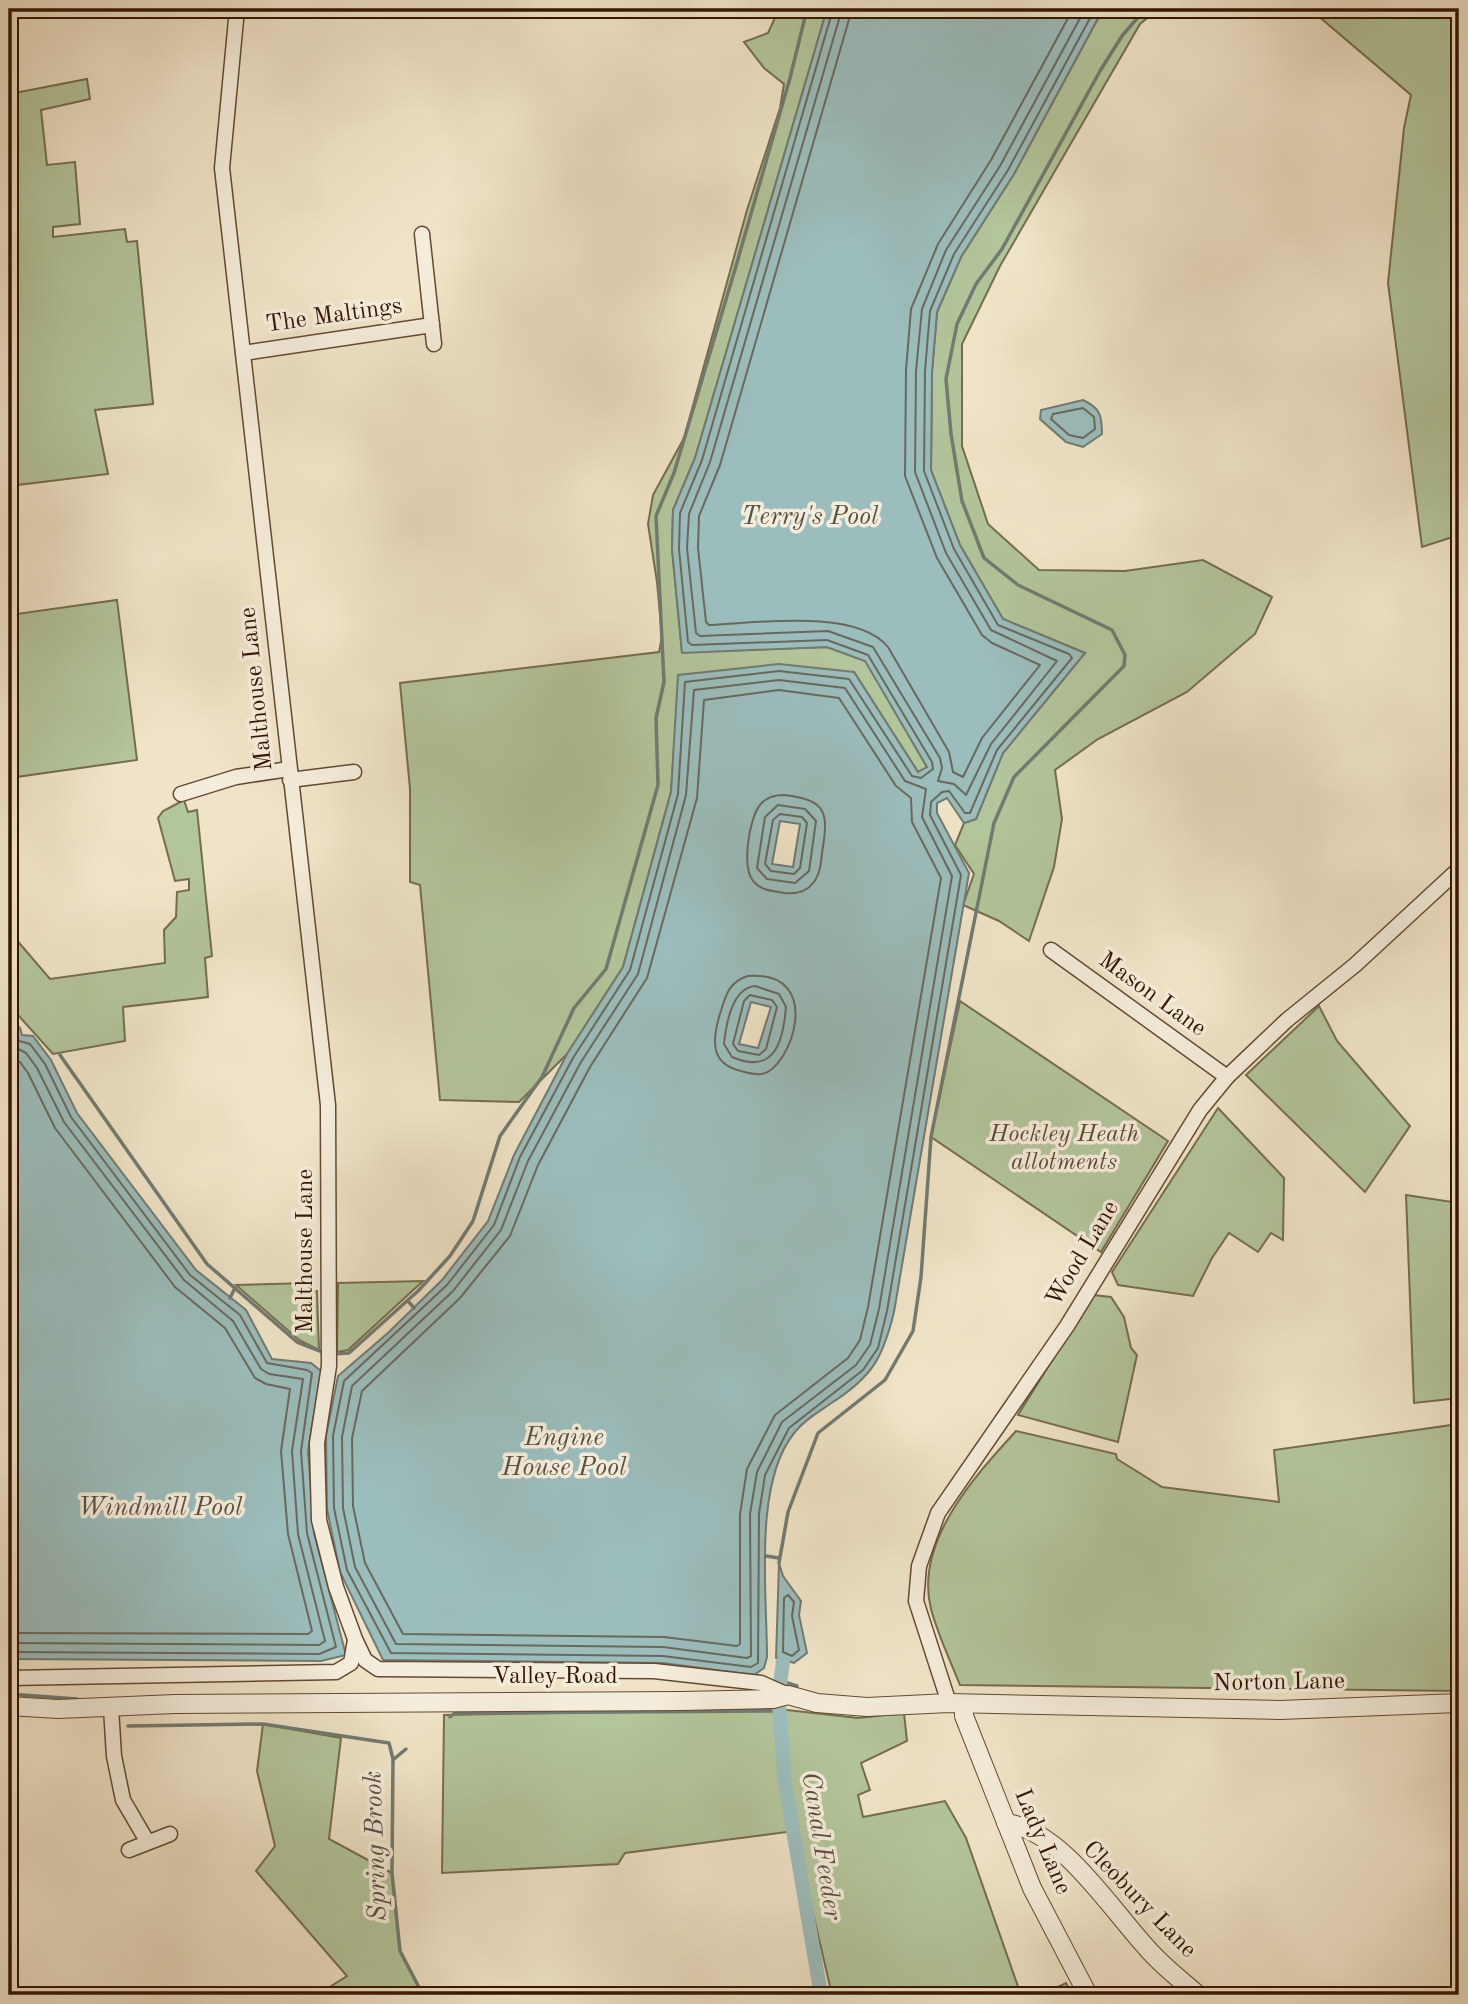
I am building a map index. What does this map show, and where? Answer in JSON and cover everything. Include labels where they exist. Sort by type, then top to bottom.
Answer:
[{"type":"street","name":"Malthouse Lane","points":[[237,9],[222,168],[289,774],[320,1012],[328,1105],[329,1366],[317,1443],[319,1520],[323,1543],[355,1639],[370,1665],[392,1671],[653,1671],[761,1683],[788,1695]]},
{"type":"street","name":"The Maltings","points":[[422,234],[434,344]]},
{"type":"street","name":"The Maltings","points":[[243,353],[432,325]]},
{"type":"street","points":[[181,794],[236,777],[354,772]]},
{"type":"street","name":"Wood Lane","points":[[956,1704],[916,1601],[919,1566],[929,1533],[964,1474],[1067,1326],[1200,1110],[1227,1077],[1459,869]]},
{"type":"street","name":"Mason Lane","points":[[1051,950],[1227,1077]]},
{"type":"street","points":[[9,1678],[336,1672],[351,1663],[355,1639]]},
{"type":"street","name":"Valley Road","points":[[9,1706],[111,1708],[310,1702],[681,1701],[772,1699],[788,1695],[817,1703],[867,1707],[956,1704],[1100,1707]]},
{"type":"street","name":"Norton Lane","points":[[1100,1707],[1280,1710],[1459,1703]]},
{"type":"street","name":"Lady Lane","points":[[956,1704],[964,1716],[1032,1888],[1088,1995]]},
{"type":"street","points":[[111,1708],[114,1756],[123,1800],[147,1841]]},
{"type":"street","name":"Cleobury Lane","points":[[1006,1823],[1024,1825],[1037,1833],[1078,1868],[1148,1950],[1198,1995]]},
{"type":"street","points":[[129,1850],[170,1834]]},
{"type":"green space","points":[[779,9],[827,9],[695,458],[673,510],[672,549],[682,652],[827,647],[866,661],[927,767],[918,772],[854,672],[679,675],[671,792],[623,967],[567,1054],[519,1102],[440,1100],[420,885],[410,882],[410,789],[400,683],[659,652],[662,637],[648,524],[653,495],[684,438],[747,210],[780,108],[784,84],[764,68],[744,42],[768,33]]},
{"type":"green space","points":[[1103,9],[1158,9],[1140,24],[1000,266],[962,344],[962,446],[988,524],[1039,570],[1125,571],[1203,560],[1272,597],[1255,634],[1187,692],[1098,739],[1055,770],[1062,819],[1054,867],[1029,941],[999,921],[963,905],[974,874],[955,845],[964,823],[976,819],[1003,753],[1085,653],[1003,619],[960,545],[931,470],[932,372],[937,312],[961,257],[1014,174]]},
{"type":"green space","points":[[1310,9],[1459,9],[1459,535],[1422,547],[1388,283],[1404,128],[1411,95]]},
{"type":"green space","points":[[87,79],[90,99],[41,110],[47,165],[75,162],[80,224],[53,227],[53,237],[125,229],[127,242],[137,241],[153,404],[95,410],[108,474],[9,486],[9,94]]},
{"type":"green space","points":[[117,600],[137,760],[9,778],[9,615]]},
{"type":"green space","points":[[184,800],[188,812],[197,810],[212,956],[205,958],[208,997],[123,1007],[125,1041],[53,1054],[9,1005],[9,931],[50,979],[165,963],[164,930],[176,917],[177,892],[189,890],[189,879],[175,881],[158,818],[163,811]]},
{"type":"green space","name":"Hockley Heath allotments","points":[[960,1001],[1168,1141],[1101,1252],[931,1137]]},
{"type":"green space","points":[[1319,1006],[1337,1041],[1410,1126],[1365,1192],[1246,1075]]},
{"type":"green space","points":[[1218,1108],[1284,1178],[1283,1240],[1271,1233],[1258,1252],[1229,1233],[1212,1258],[1193,1296],[1118,1285],[1112,1272]]},
{"type":"green space","points":[[1406,1195],[1459,1203],[1459,1398],[1414,1403]]},
{"type":"green space","points":[[423,1281],[348,1350],[337,1352],[338,1283]]},
{"type":"green space","points":[[307,1283],[308,1292],[317,1291],[319,1350],[299,1340],[236,1285]]},
{"type":"green space","points":[[1093,1295],[1111,1297],[1124,1317],[1131,1348],[1137,1355],[1118,1442],[1018,1415]]},
{"type":"green space","points":[[1459,1424],[1459,1691],[960,1685],[931,1609],[928,1584],[931,1559],[940,1535],[967,1489],[1016,1431],[1116,1454],[1117,1459],[1162,1487],[1279,1502],[1274,1450]]},
{"type":"green space","points":[[778,1709],[858,1718],[904,1713],[907,1741],[861,1763],[870,1790],[858,1795],[863,1817],[945,1801],[966,1838],[1021,1995],[832,1995],[794,1831],[625,1853],[618,1864],[442,1873],[444,1715]]},
{"type":"green space","points":[[263,1724],[341,1738],[329,1839],[392,1873],[400,1951],[423,1995],[317,1995],[347,1976],[256,1871],[275,1846],[257,1771]]},
{"type":"green space","points":[[1066,1983],[1072,1995],[1040,1995]]},
{"type":"water","name":"Engine House Pool","points":[[827,9],[1103,9],[1014,174],[961,257],[937,312],[932,372],[931,470],[960,545],[1003,619],[1085,653],[1003,753],[976,819],[964,823],[947,798],[937,803],[937,813],[969,873],[894,1312],[880,1353],[867,1374],[847,1393],[803,1423],[782,1453],[773,1479],[765,1539],[767,1657],[764,1668],[754,1675],[663,1663],[383,1660],[340,1572],[327,1509],[326,1436],[338,1376],[389,1332],[442,1280],[488,1221],[514,1155],[567,1054],[623,967],[671,792],[678,675],[779,664],[854,672],[918,772],[927,767],[865,661],[827,647],[682,653],[672,549],[673,510],[695,458]],"holes":[[[780,821],[800,824],[793,867],[772,864]],[[751,1002],[771,1007],[758,1048],[739,1044]]]},
{"type":"water","points":[[1083,400],[1099,413],[1102,434],[1083,447],[1066,442],[1040,419],[1041,410]]},
{"type":"water","name":"Windmill Pool","points":[[9,1017],[20,1028],[22,1035],[33,1036],[51,1060],[77,1113],[196,1270],[246,1310],[272,1359],[311,1363],[321,1371],[308,1451],[314,1533],[346,1655],[321,1661],[9,1659]]},
{"type":"water","points":[[779,1563],[783,1576],[801,1601],[799,1615],[807,1653],[794,1663],[776,1658]]},
{"type":"waterway","points":[[332,1354],[349,1353],[418,1291],[450,1256],[473,1221],[500,1136],[542,1077],[574,1008],[606,969],[658,785],[656,718],[664,682],[656,516],[674,473],[736,266],[807,9]]},
{"type":"waterway","points":[[779,1563],[788,1512],[818,1433],[885,1380],[913,1331],[921,1277],[931,1137],[994,823],[1014,777],[1124,666],[1125,655],[1112,630],[1018,585],[984,558],[962,501],[951,434],[946,379],[957,324],[976,284],[1002,249],[1100,71],[1122,36],[1145,9]]},
{"type":"waterway","points":[[60,1055],[207,1264],[297,1342],[325,1353]]},
{"type":"waterway","points":[[230,1298],[235,1288]]},
{"type":"waterway","points":[[408,1301],[414,1308]]},
{"type":"waterway","points":[[766,1556],[779,1558]]},
{"type":"waterway","name":"Canal Feeder","points":[[780,1684],[783,1662]]},
{"type":"waterway","points":[[781,1681],[797,1686]]},
{"type":"waterway","points":[[9,1694],[77,1699]]},
{"type":"waterway","name":"Canal Feeder","points":[[779,1704],[785,1783],[821,1995]]},
{"type":"waterway","points":[[450,1717],[455,1713],[779,1711]]},
{"type":"waterway","name":"Spring Brook","points":[[128,1726],[263,1724],[389,1743],[393,1759],[392,1873],[400,1951],[423,1995]]},
{"type":"waterway","points":[[394,1759],[406,1749]]},
{"type":"water label","name":"Terry's Pool","points":[[810,517]]}]
